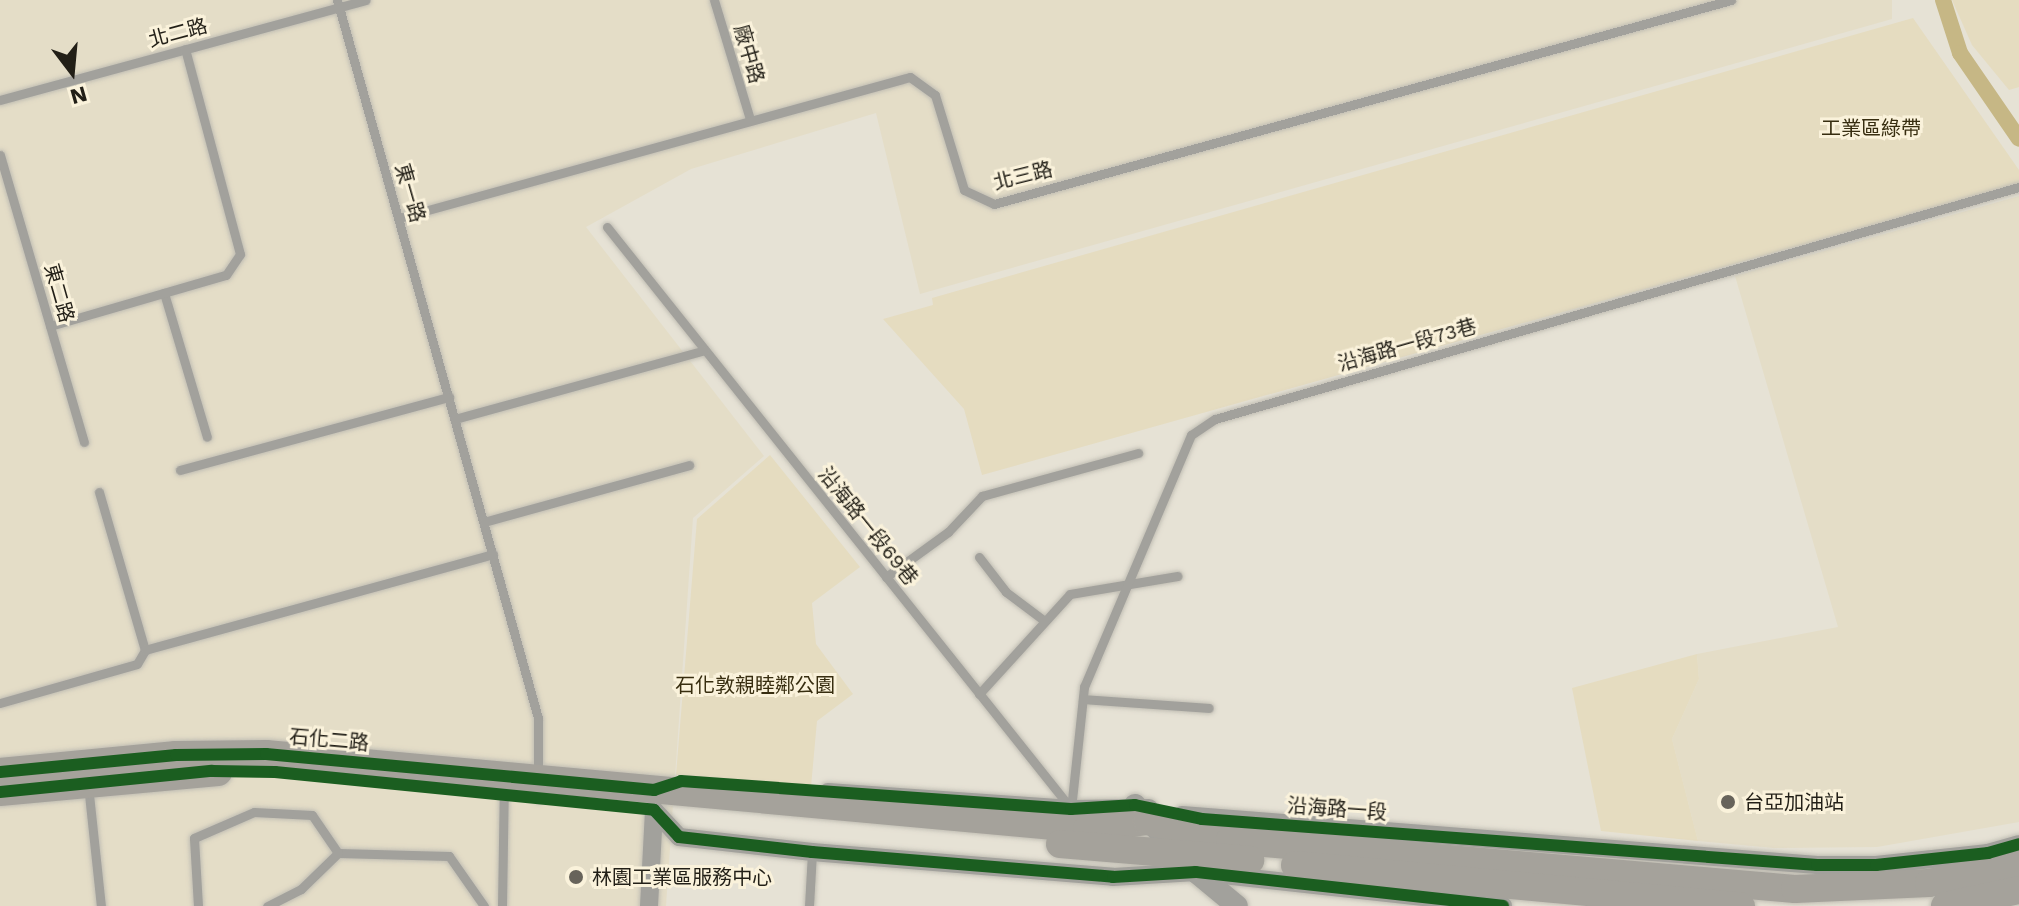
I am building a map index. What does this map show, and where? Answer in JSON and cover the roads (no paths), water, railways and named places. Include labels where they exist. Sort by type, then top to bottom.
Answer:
[{"type":"main road","name":"石化二路","points":[[0,772],[176,755],[266,754],[504,785],[654,800]]},
{"type":"main road","name":"石化二路","points":[[0,792],[212,771],[504,785]]},
{"type":"main road","name":"沿海路一段","points":[[654,800],[1086,829],[1188,862],[1741,906]]},
{"type":"main road","name":"沿海路一段","points":[[1086,829],[1141,813],[1230,840],[1795,889],[1929,883],[2019,864]]},
{"type":"main road","points":[[1945,906],[2019,890]]},
{"type":"street","name":"沿海路一段","points":[[1086,829],[681,781],[654,800],[679,837],[812,852],[1113,877],[1188,862],[1503,906]]},
{"type":"street","points":[[649,906],[654,800]]},
{"type":"street","name":"沿海路一段","points":[[1141,813],[1817,865],[1906,862],[2019,844]]},
{"type":"street","points":[[1141,813],[1188,862],[1237,906]]},
{"type":"lane","name":"北二路","points":[[0,100],[338,4],[366,0]]},
{"type":"lane","name":"廠中路","points":[[714,0],[750,119]]},
{"type":"lane","name":"北三路","points":[[399,218],[910,77],[935,95],[964,190],[994,204],[1731,0]]},
{"type":"lane","name":"東一路","points":[[338,4],[538,718],[538,789]]},
{"type":"lane","points":[[50,326],[226,275],[240,254],[185,49]]},
{"type":"lane","name":"東二路","points":[[0,155],[84,442]]},
{"type":"lane","name":"沿海路一段73巷","points":[[1086,829],[1083,699],[1094,661],[1112,631],[1129,580],[1191,435],[1215,419],[2019,187]]},
{"type":"lane","name":"沿海路一段69巷","points":[[607,227],[1086,829]]},
{"type":"lane","points":[[164,293],[207,437]]},
{"type":"lane","points":[[455,419],[705,350]]},
{"type":"lane","points":[[180,470],[449,397]]},
{"type":"lane","points":[[886,577],[948,532],[982,496],[1138,453]]},
{"type":"lane","points":[[484,522],[689,465]]},
{"type":"lane","points":[[99,492],[145,650]]},
{"type":"lane","points":[[0,703],[137,664],[145,650],[493,554]]},
{"type":"lane","points":[[979,557],[1006,592],[1042,619]]},
{"type":"lane","points":[[979,694],[1042,619],[1070,594],[1129,580],[1178,576]]},
{"type":"lane","points":[[1083,699],[1209,708]]},
{"type":"lane","points":[[88,782],[101,906]]},
{"type":"lane","points":[[502,906],[504,785]]},
{"type":"lane","points":[[198,906],[194,838],[254,812],[312,815],[338,853]]},
{"type":"lane","points":[[809,906],[812,852]]},
{"type":"lane","points":[[267,906],[301,889],[338,853],[449,856],[484,904],[495,906]]},
{"type":"waterway","points":[[1943,0],[1960,53],[2019,139]]},
{"type":"place","name":"台亞加油站","points":[[1728,802]]},
{"type":"place","name":"林園工業區服務中心","points":[[576,877]]},
{"type":"park label","name":"工業區綠帶","points":[[1871,128]]},
{"type":"park label","name":"石化敦親睦鄰公園","points":[[755,685]]}]
